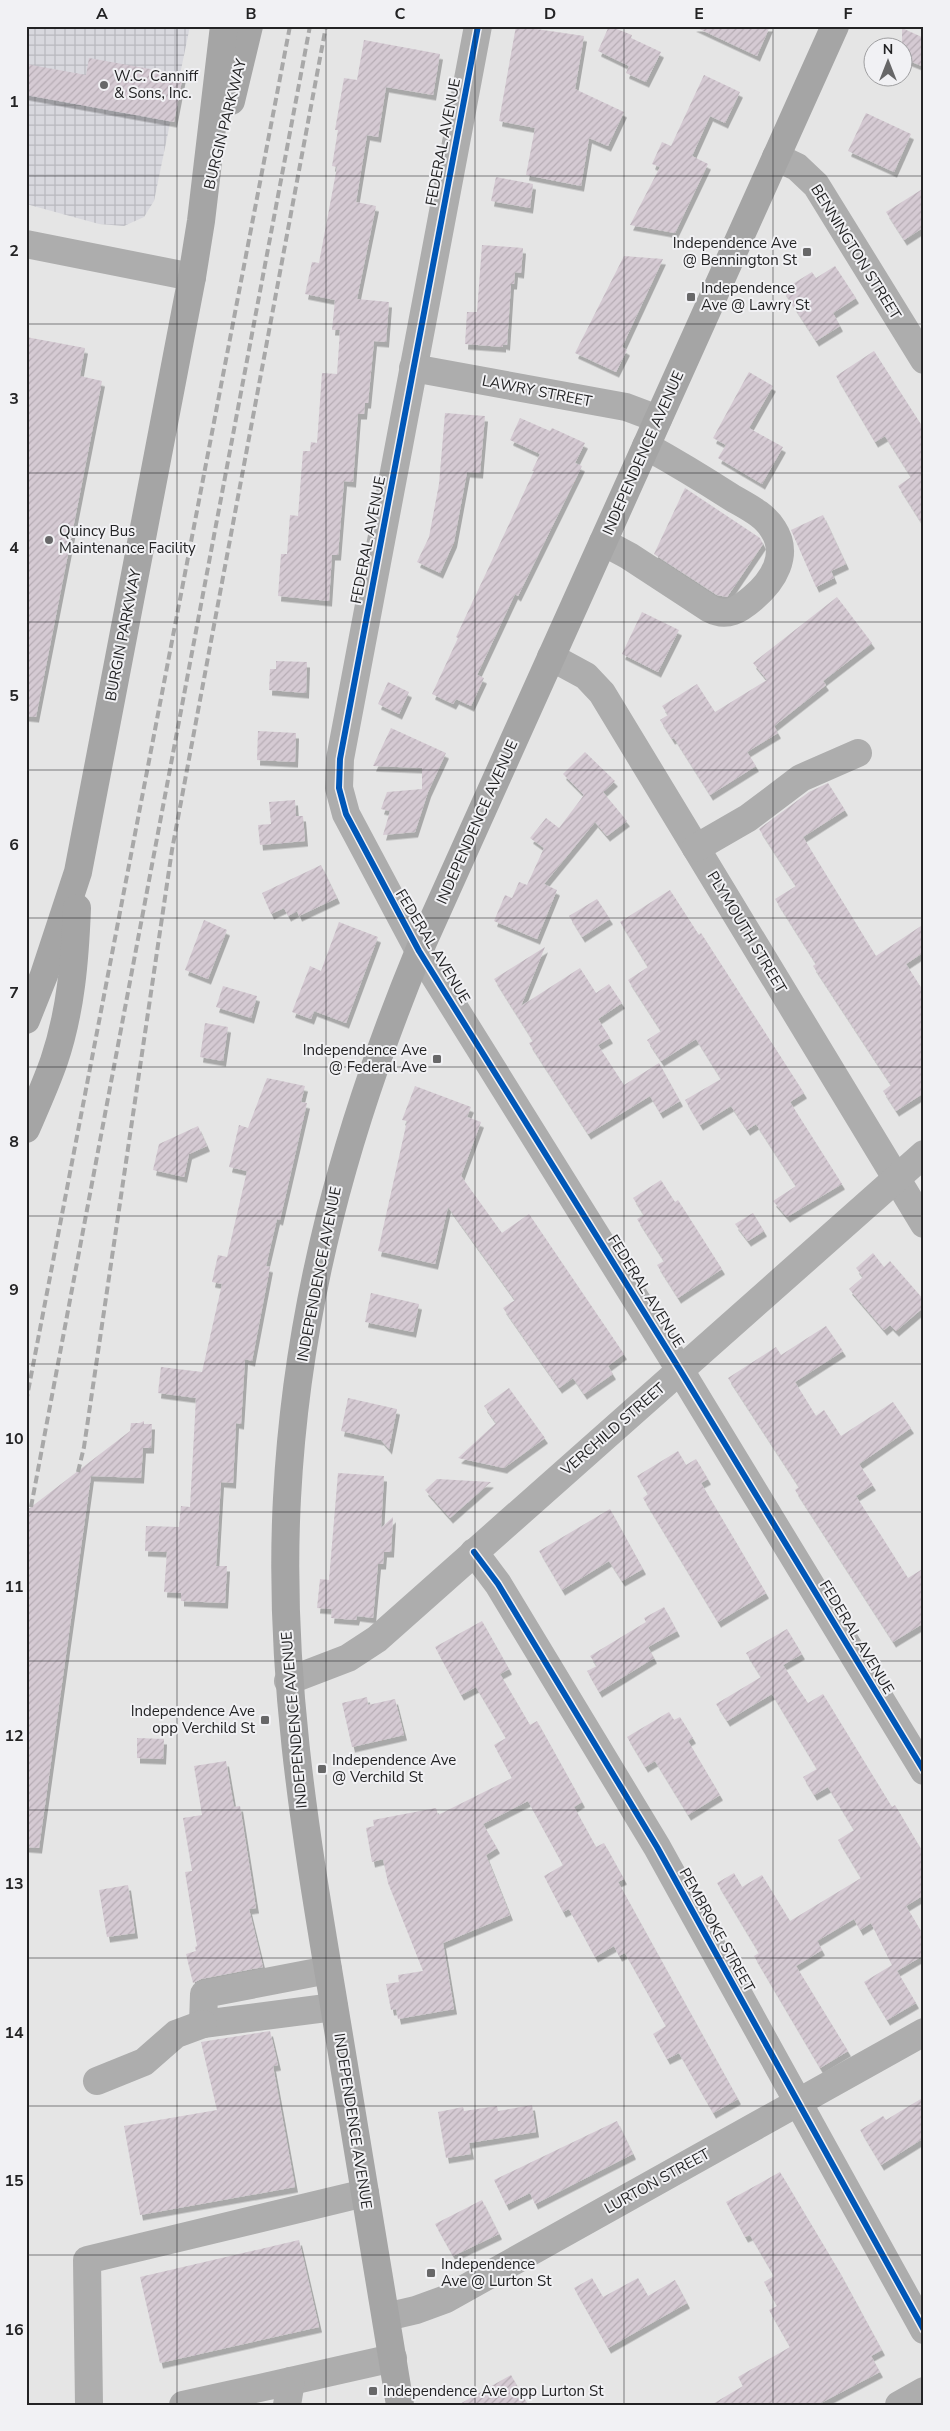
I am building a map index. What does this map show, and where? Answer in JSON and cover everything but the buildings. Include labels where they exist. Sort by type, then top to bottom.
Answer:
[{"type":"main road","name":"BURGIN PARKWAY","points":[[202,221],[224,26]]},
{"type":"main road","name":"BURGIN PARKWAY","points":[[26,1020],[47,966],[78,872],[202,221],[248,26]]},
{"type":"main road","name":"INDEPENDENCE AVENUE","points":[[400,2405],[306,1836],[288,1681],[285,1576],[287,1497],[298,1379],[311,1299],[327,1222],[360,1108],[378,1055],[419,950],[835,26]]},
{"type":"main road","name":"BURGIN PARKWAY","points":[[26,1129],[54,1060],[66,1015],[74,962],[78,872]]},
{"type":"street","name":"FEDERAL AVENUE","points":[[478,26],[338,773],[342,800],[351,827],[419,950],[680,1370],[924,1772]]},
{"type":"street","name":"BENNINGTON STREET","points":[[776,157],[797,168],[816,184],[924,360]]},
{"type":"street","points":[[26,244],[192,276]]},
{"type":"street","name":"LAWRY STREET","points":[[413,368],[626,408],[658,419]]},
{"type":"street","points":[[603,542],[621,551],[710,609],[722,614],[736,611],[743,607],[766,588],[776,572],[780,556],[779,548],[774,530],[768,523],[755,512],[690,470],[646,446]]},
{"type":"street","name":"PLYMOUTH STREET","points":[[551,657],[586,676],[602,694],[924,1224]]},
{"type":"street","points":[[696,848],[748,818],[801,778],[858,753]]},
{"type":"street","name":"VERCHILD STREET","points":[[288,1681],[348,1658],[377,1639],[924,1154]]},
{"type":"street","name":"PEMBROKE STREET","points":[[474,1552],[503,1592],[641,1819],[924,2330]]},
{"type":"street","points":[[203,2024],[204,1994],[328,1970]]},
{"type":"street","points":[[97,2081],[144,2062],[176,2034],[203,2024],[334,2007]]},
{"type":"street","name":"LURTON STREET","points":[[386,2316],[416,2310],[446,2299],[924,2032]]},
{"type":"street","points":[[89,2405],[87,2260],[365,2193]]},
{"type":"street","points":[[182,2405],[289,2393],[392,2358]]},
{"type":"street","points":[[899,2405],[924,2391]]},
{"type":"shaded area","points":[[26,26],[190,26],[154,201],[144,217],[124,226],[99,224],[26,204]]},
{"type":"railway","points":[[26,1402],[290,26]]},
{"type":"railway","points":[[31,1507],[310,26]]},
{"type":"railway","points":[[78,1472],[84,1447],[172,850],[326,26]]},
{"type":"cycle path","points":[[478,26],[340,759],[339,788],[346,814],[419,951],[680,1370],[924,1771]]},
{"type":"cycle path","points":[[474,1552],[498,1584],[657,1847],[924,2330]]},
{"type":"place","name":"W.C. Canniff & Sons, Inc.","points":[[104,85]]},
{"type":"place","name":"Independence Ave @ Bennington St","points":[[807,252]]},
{"type":"place","name":"Independence Ave @ Lawry St","points":[[691,297]]},
{"type":"place","name":"Quincy Bus Maintenance Facility","points":[[49,540]]},
{"type":"place","name":"Independence Ave @ Federal Ave","points":[[437,1059]]},
{"type":"place","name":"Independence Ave opp Verchild St","points":[[265,1720]]},
{"type":"place","name":"Independence Ave @ Verchild St","points":[[322,1769]]},
{"type":"place","name":"Independence Ave @ Lurton St","points":[[431,2273]]},
{"type":"place","name":"Independence Ave opp Lurton St","points":[[373,2391]]}]
